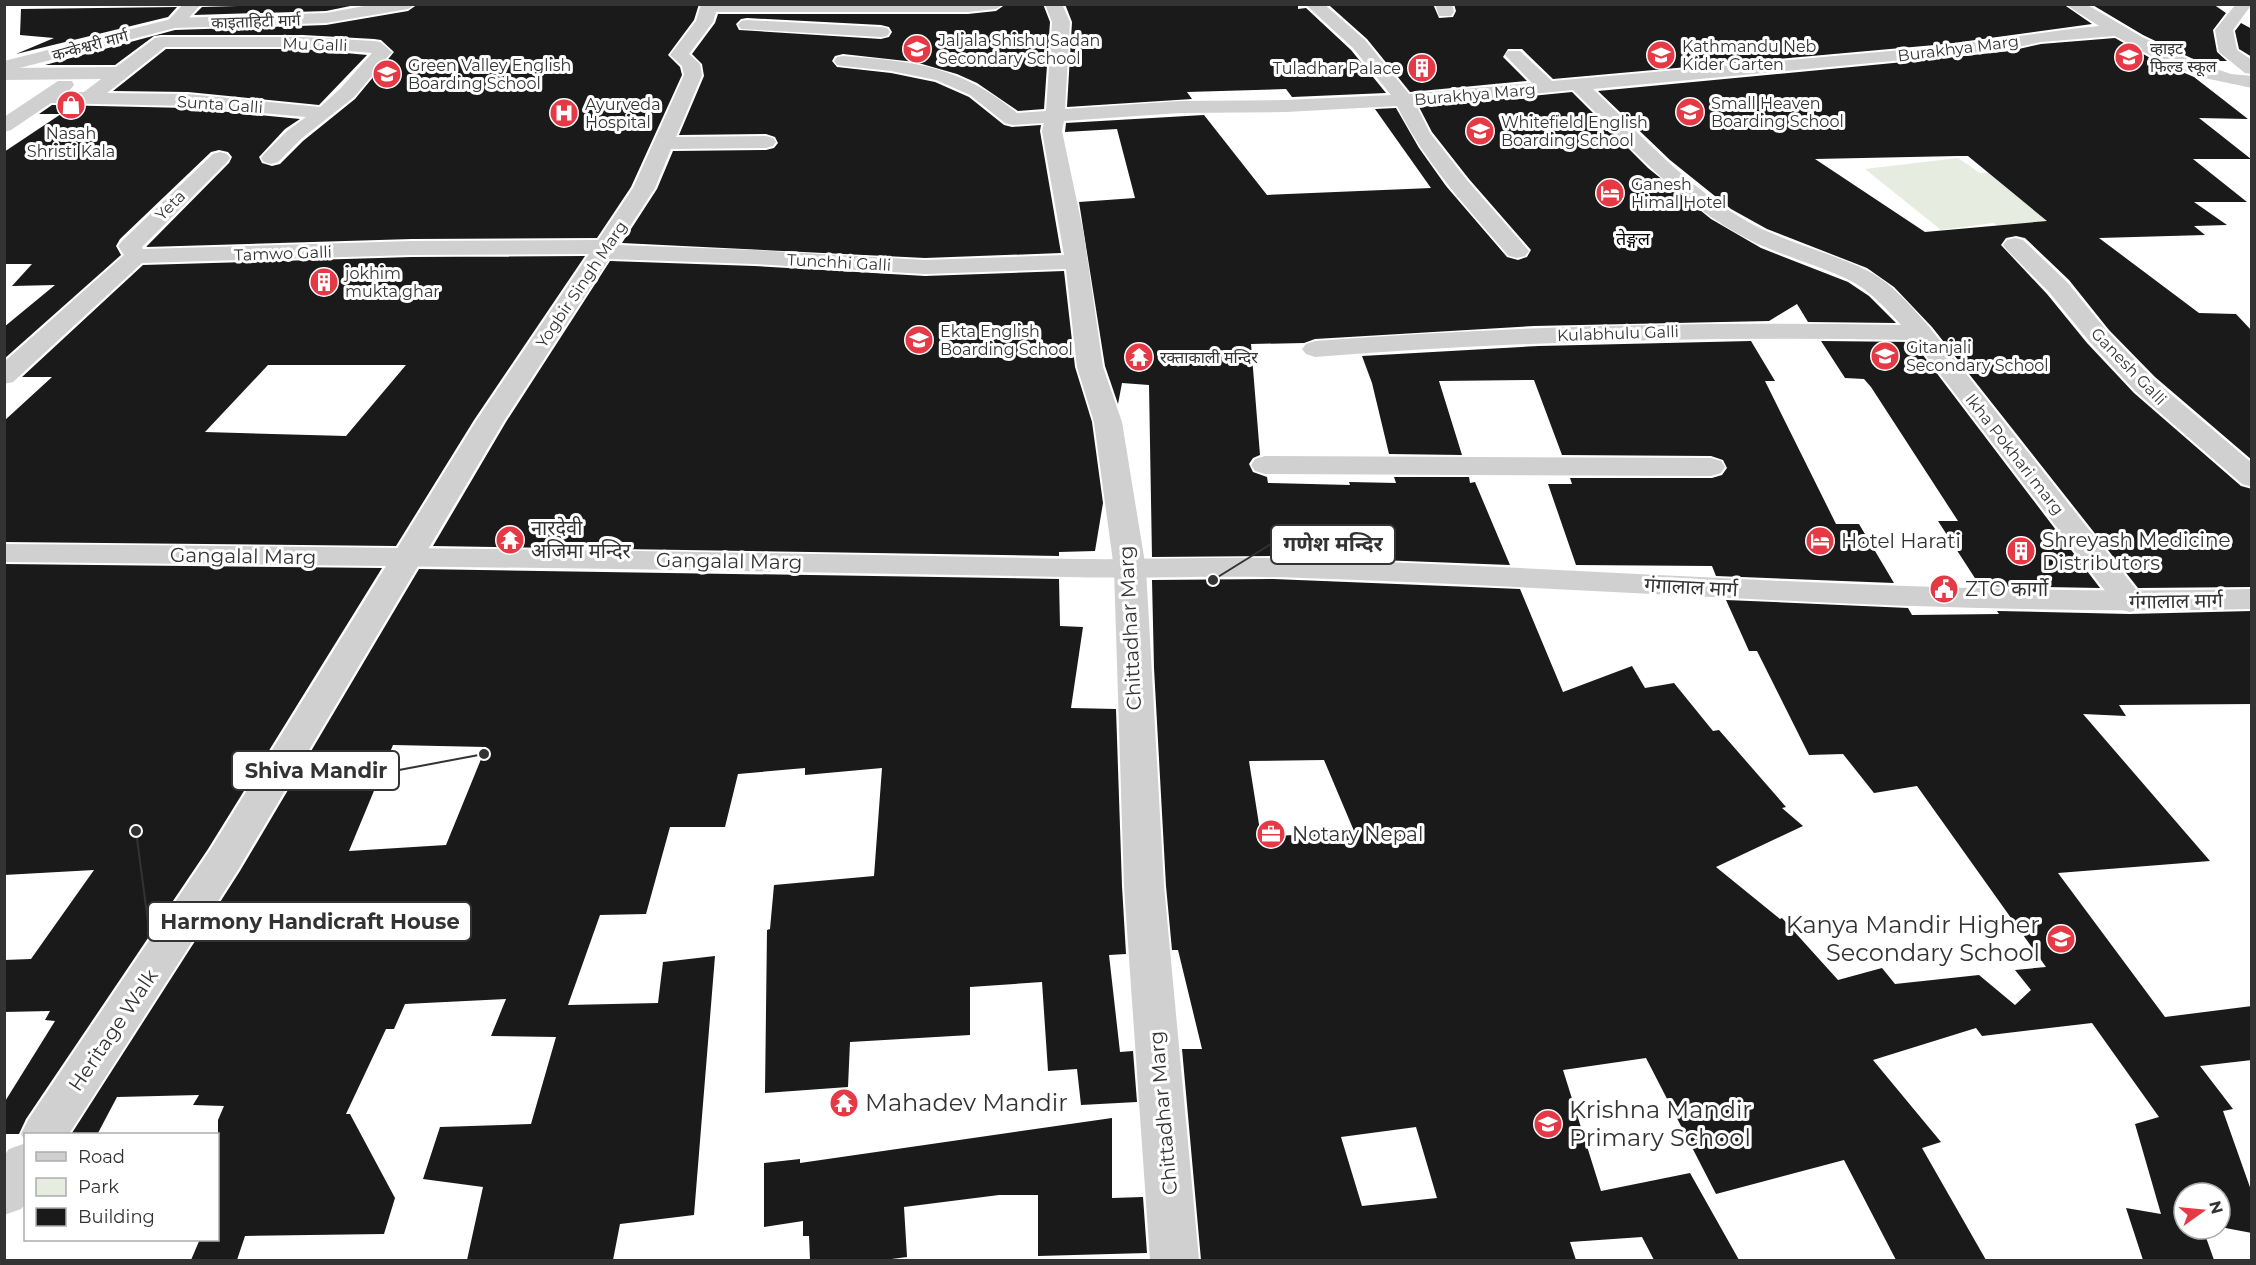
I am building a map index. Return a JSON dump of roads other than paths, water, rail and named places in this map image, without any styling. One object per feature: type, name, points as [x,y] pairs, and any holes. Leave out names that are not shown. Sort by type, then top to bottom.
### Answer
[{"type":"street","points":[[174,23],[193,4]]},
{"type":"street","name":"काइताहिटी मार्ग","points":[[174,23],[326,18],[408,4]]},
{"type":"street","points":[[707,11],[836,5],[894,8],[996,4]]},
{"type":"street","name":"Chittadhar Marg","points":[[1053,4],[1061,22],[1055,116],[1052,130],[1073,235],[1090,367],[1108,422],[1130,569],[1144,886],[1175,1260]]},
{"type":"street","points":[[1313,4],[1359,44],[1383,71],[1404,100],[1421,134],[1453,177],[1516,251]]},
{"type":"street","points":[[2073,4],[2175,62],[2239,81],[2252,82]]},
{"type":"street","points":[[2246,4],[2224,30],[2228,52],[2252,69]]},
{"type":"street","points":[[817,29],[836,5]]},
{"type":"street","points":[[707,11],[817,29],[881,32]]},
{"type":"street","name":"Yogbir Singh Marg","points":[[405,557],[490,421],[644,188],[666,142],[693,75],[691,64],[679,55],[707,11]]},
{"type":"street","name":"कन्केश्वरी मार्ग","points":[[4,67],[174,23]]},
{"type":"street","name":"Burakhya Marg","points":[[843,61],[896,67],[955,81],[971,87],[1012,119],[1180,107],[1286,106],[1404,100],[1946,51],[2010,44],[2041,37],[2118,30]]},
{"type":"street","name":"Mu Galli","points":[[118,73],[161,42],[303,42],[374,46],[380,49],[383,52],[347,93],[324,113]]},
{"type":"street","points":[[1514,55],[1547,87]]},
{"type":"street","points":[[4,126],[84,73]]},
{"type":"street","points":[[4,74],[118,73]]},
{"type":"street","points":[[88,98],[118,73]]},
{"type":"street","name":"Ikha Pokhari marg","points":[[1578,85],[1666,170],[1729,220],[1860,276],[1895,303],[1921,333],[2130,602]]},
{"type":"street","name":"Sunta Galli","points":[[46,97],[188,100],[324,113]]},
{"type":"street","points":[[271,158],[294,135],[324,113]]},
{"type":"street","points":[[666,142],[766,142]]},
{"type":"street","name":"Yeta","points":[[136,256],[129,246],[220,158]]},
{"type":"street","name":"Ganesh Galli","points":[[2016,245],[2058,287],[2098,336],[2144,385],[2252,478]]},
{"type":"street","name":"Tamwo Galli","points":[[136,256],[412,248],[605,250]]},
{"type":"street","name":"Tunchhi Galli","points":[[605,250],[925,267],[1075,262]]},
{"type":"street","points":[[4,376],[136,256]]},
{"type":"street","name":"Kulabhulu Galli","points":[[1315,350],[1430,339],[1604,332],[1786,330],[1921,333]]},
{"type":"street","points":[[1265,465],[1711,467]]},
{"type":"street","name":"Gangalal Marg","points":[[4,553],[585,558],[1130,569]]},
{"type":"street","name":"Heritage Walk","points":[[45,1133],[224,860],[405,557]]},
{"type":"street","name":"गंगालाल मार्ग","points":[[1130,569],[1299,568],[1770,591],[2130,602],[2252,599]]},
{"type":"street","points":[[4,1194],[24,1167]]},
{"type":"place","name":"Jaljala Shishu Sadan Secondary School","points":[[917,49]]},
{"type":"place","name":"Kathmandu Neb Kider Garten","points":[[1661,55]]},
{"type":"place","name":"व्हाइट फिल्ड स्कूल","points":[[2129,57]]},
{"type":"place","name":"Tuladhar Palace","points":[[1422,68]]},
{"type":"place","name":"Green Valley English Boarding School","points":[[387,74]]},
{"type":"place","name":"Nasah Shristi Kala","points":[[71,105]]},
{"type":"place","name":"Small Heaven Boarding School","points":[[1690,112]]},
{"type":"place","name":"Ayurveda Hospital","points":[[564,113]]},
{"type":"place","name":"Whitefield English Boarding School","points":[[1480,131]]},
{"type":"place","name":"Ganesh Himal Hotel","points":[[1610,193]]},
{"type":"place","name":"jokhim mukta ghar","points":[[324,282]]},
{"type":"place","name":"Ekta English Boarding School","points":[[919,340]]},
{"type":"place","name":"Gitanjali Secondary School","points":[[1885,356]]},
{"type":"place","name":"रक्ताकाली मन्दिर","points":[[1139,357]]},
{"type":"place","name":"नारदेवी अजिमा मन्दिर","points":[[510,540]]},
{"type":"place","name":"Hotel Harati","points":[[1820,541]]},
{"type":"place","name":"Shreyash Medicine Distributors","points":[[2021,551]]},
{"type":"place","name":"गणेश मन्दिर","points":[[1213,580]]},
{"type":"place","name":"ZTO कार्गो","points":[[1944,589]]},
{"type":"place","name":"Shiva Mandir","points":[[484,754]]},
{"type":"place","name":"Harmony Handicraft House","points":[[136,831]]},
{"type":"place","name":"Notary Nepal","points":[[1271,834]]},
{"type":"place","name":"Kanya Mandir Higher Secondary School","points":[[2061,939]]},
{"type":"place","name":"Mahadev Mandir","points":[[844,1103]]},
{"type":"place","name":"Krishna Mandir Primary School","points":[[1548,1124]]},
{"type":"district","name":"तेङ्गल","points":[[1633,239]]}]
